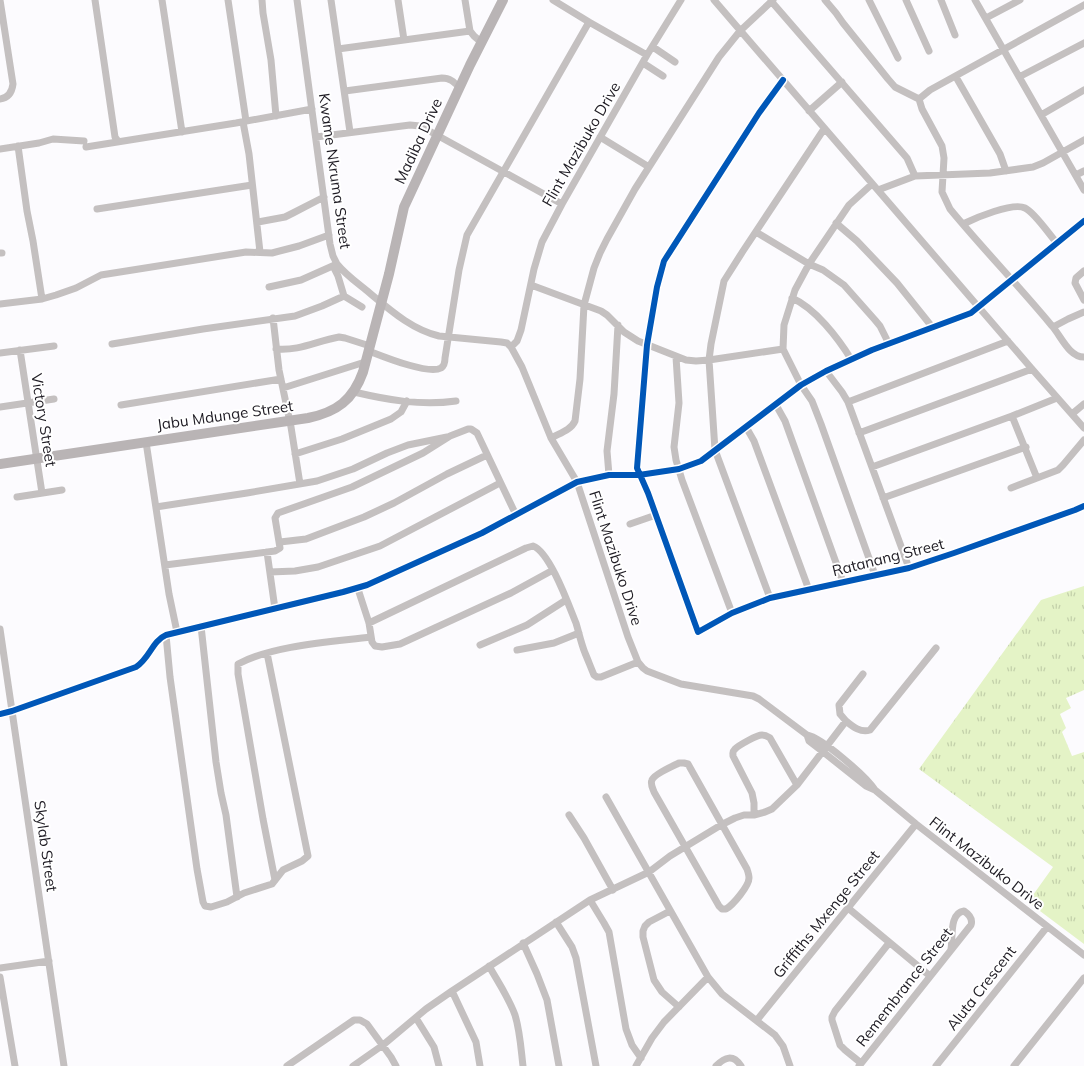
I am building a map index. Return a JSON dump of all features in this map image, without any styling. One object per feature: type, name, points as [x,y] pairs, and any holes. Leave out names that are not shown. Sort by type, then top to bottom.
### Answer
[{"type":"street","points":[[0,0],[13,84],[8,96],[0,100]]},
{"type":"street","points":[[95,0],[115,137],[118,142]]},
{"type":"street","points":[[162,0],[182,132]]},
{"type":"street","points":[[228,0],[258,222],[260,252]]},
{"type":"street","points":[[262,0],[271,60],[276,116]]},
{"type":"street","name":"Kwame Nkruma Street","points":[[297,0],[329,235],[335,265],[396,316],[418,328],[448,338],[501,342],[507,343],[512,347]]},
{"type":"street","points":[[331,0],[350,132]]},
{"type":"street","points":[[398,0],[404,40]]},
{"type":"street","points":[[465,0],[470,31],[481,42]]},
{"type":"street","name":"Madiba Drive","points":[[381,303],[404,207],[459,87],[503,0]]},
{"type":"street","points":[[553,0],[647,56]]},
{"type":"street","name":"Flint Mazibuko Drive","points":[[681,0],[600,137],[542,242],[519,336],[512,347],[551,438],[577,482],[638,662],[650,672],[681,684],[752,696],[759,699],[806,735],[813,736],[825,748],[861,775],[875,790],[916,824],[1084,955]]},
{"type":"street","points":[[714,0],[1084,428]]},
{"type":"street","points":[[825,0],[888,79],[895,86],[919,99],[922,109],[942,146],[944,158],[942,185],[944,197],[950,209],[1053,327],[1074,354],[1084,357]]},
{"type":"street","points":[[869,0],[898,58]]},
{"type":"street","points":[[906,0],[929,51]]},
{"type":"street","points":[[941,0],[955,35]]},
{"type":"street","points":[[975,0],[1084,190]]},
{"type":"street","points":[[986,18],[1020,0]]},
{"type":"street","points":[[551,438],[570,428],[575,422],[580,379],[584,305],[594,268],[604,246],[635,189],[720,57],[740,31],[772,1],[907,158],[914,176]]},
{"type":"street","points":[[919,99],[930,90],[1084,5]]},
{"type":"street","points":[[276,349],[297,349],[339,337],[418,368],[436,369],[443,366],[467,236],[589,22]]},
{"type":"street","points":[[338,49],[470,31]]},
{"type":"street","points":[[1019,76],[1084,43]]},
{"type":"street","points":[[652,47],[675,62]]},
{"type":"street","points":[[643,63],[663,76]]},
{"type":"street","points":[[956,77],[1000,154],[1006,171]]},
{"type":"street","points":[[344,91],[442,78],[451,80],[459,87]]},
{"type":"street","points":[[630,524],[656,515],[639,474],[637,462],[647,345],[657,287],[664,261],[759,113],[783,80]]},
{"type":"street","points":[[809,111],[842,82]]},
{"type":"street","points":[[1041,115],[1084,90]]},
{"type":"street","points":[[0,149],[53,139],[85,144],[118,142],[312,109]]},
{"type":"street","points":[[316,137],[410,125],[420,126],[562,204]]},
{"type":"street","points":[[770,598],[716,450],[709,360],[710,344],[724,281],[824,129]]},
{"type":"street","points":[[600,137],[649,167]]},
{"type":"street","points":[[878,190],[914,176],[977,174],[1033,167],[1084,140]]},
{"type":"street","points":[[18,146],[42,299]]},
{"type":"street","points":[[1076,174],[1084,171]]},
{"type":"street","points":[[872,184],[849,205],[800,279],[784,325],[782,348],[812,401],[875,575]]},
{"type":"street","points":[[98,209],[252,185]]},
{"type":"street","points":[[258,222],[285,217],[324,197]]},
{"type":"street","points":[[963,224],[987,214],[1016,206],[1022,207],[1031,212],[1056,242]]},
{"type":"street","points":[[0,714],[136,666],[148,657],[159,640],[166,635],[358,589],[482,533],[577,482],[609,475],[639,474],[678,469],[701,461],[802,385],[826,371],[851,359],[965,316],[1084,221]]},
{"type":"street","points":[[836,223],[891,277],[932,328]]},
{"type":"street","points":[[756,232],[809,264],[823,270],[844,285],[876,320],[889,344]]},
{"type":"street","points":[[0,304],[42,299],[67,292],[101,275],[250,251],[269,253],[292,248],[329,235]]},
{"type":"street","points":[[269,287],[301,280],[335,265],[344,296],[362,307]]},
{"type":"street","points":[[1084,271],[1076,278],[1075,282],[1084,300]]},
{"type":"street","points":[[530,285],[601,311],[624,332],[638,341],[676,357],[696,362],[782,348]]},
{"type":"street","points":[[112,344],[295,316],[344,296]]},
{"type":"street","points":[[792,298],[806,305],[815,314],[840,342],[851,359]]},
{"type":"street","name":"Jabu Mdunge Street","points":[[0,464],[290,421],[328,413],[340,406],[354,392],[360,380],[381,303]]},
{"type":"street","points":[[1053,327],[1084,312]]},
{"type":"street","points":[[273,318],[276,349],[300,484]]},
{"type":"street","points":[[609,475],[607,451],[614,394],[618,325]]},
{"type":"street","points":[[848,402],[1008,341]]},
{"type":"street","points":[[0,353],[54,346]]},
{"type":"street","name":"Victory Street","points":[[20,350],[42,493]]},
{"type":"street","points":[[676,357],[679,403],[674,447],[678,469],[732,613]]},
{"type":"street","points":[[283,388],[365,362]]},
{"type":"street","points":[[859,433],[1032,369]]},
{"type":"street","points":[[826,371],[848,402],[909,568]]},
{"type":"street","points":[[121,405],[281,379]]},
{"type":"street","points":[[354,392],[430,404],[456,401]]},
{"type":"street","points":[[872,468],[1057,398]]},
{"type":"street","points":[[0,407],[54,399]]},
{"type":"street","points":[[295,454],[342,439],[391,419],[401,412],[407,401]]},
{"type":"street","points":[[1072,414],[1084,404]]},
{"type":"street","points":[[776,405],[785,421],[843,582]]},
{"type":"street","points":[[1012,416],[1037,478]]},
{"type":"street","points":[[746,427],[754,441],[808,590]]},
{"type":"street","points":[[156,507],[300,484],[326,478],[345,472],[408,444],[450,436],[468,429],[477,433],[516,515]]},
{"type":"street","points":[[165,565],[275,551],[280,548],[275,518],[278,513],[359,484],[423,453],[450,436]]},
{"type":"street","points":[[1011,488],[1058,470],[1084,440]]},
{"type":"street","points":[[146,442],[177,632]]},
{"type":"street","points":[[883,498],[1026,447]]},
{"type":"street","points":[[280,542],[306,539],[376,512],[487,455]]},
{"type":"street","points":[[270,572],[295,571],[318,567],[380,546],[500,483]]},
{"type":"street","points":[[17,497],[62,490]]},
{"type":"street","name":"Ratanang Street","points":[[656,515],[698,632],[732,613],[770,598],[909,568],[1084,506]]},
{"type":"street","points":[[369,623],[530,546],[536,546],[553,570],[594,675],[597,677],[606,676],[638,662]]},
{"type":"street","points":[[267,552],[275,609]]},
{"type":"street","points":[[358,589],[369,623],[373,644],[378,647],[388,647],[400,644],[511,593],[553,570]]},
{"type":"street","points":[[480,645],[527,625],[566,600]]},
{"type":"street","points":[[201,626],[216,762],[226,815],[237,897]]},
{"type":"street","name":"Skylab Street","points":[[0,629],[64,1066]]},
{"type":"street","points":[[517,650],[554,643],[579,633]]},
{"type":"street","points":[[166,635],[170,678],[197,869],[205,906],[212,907],[227,902],[244,893],[274,882],[283,870],[305,860],[308,854],[267,653]]},
{"type":"street","points":[[274,880],[238,664],[267,653],[295,647],[371,636]]},
{"type":"street","points":[[863,674],[839,704],[840,714],[846,722],[864,732],[870,730],[936,648]]},
{"type":"street","points":[[353,1066],[452,991],[590,900],[649,872],[670,856],[722,825],[741,816],[754,815],[772,809],[797,785],[846,722]]},
{"type":"street","points":[[754,815],[752,793],[732,753],[739,745],[758,736],[767,736],[774,743],[797,785]]},
{"type":"street","points":[[684,762],[688,764],[749,875],[748,883],[734,902],[726,909],[722,909],[719,906],[685,847],[651,784],[656,776],[684,762]]},
{"type":"street","points":[[606,796],[708,977],[722,994],[779,1039],[790,1066]]},
{"type":"street","points":[[569,815],[613,890]]},
{"type":"street","name":"Griffiths Mxenge Street","points":[[757,1020],[916,824]]},
{"type":"street","points":[[590,900],[609,932],[626,1029],[632,1045],[641,1058]]},
{"type":"street","points":[[848,908],[930,976]]},
{"type":"street","points":[[670,911],[644,926],[643,937],[654,980],[678,1007]]},
{"type":"street","name":"Remembrance Street","points":[[860,1064],[971,925],[970,916],[964,911],[955,916],[951,949]]},
{"type":"street","points":[[556,922],[572,947],[576,958],[596,1066]]},
{"type":"street","name":"Aluta Crescent","points":[[936,1066],[1047,927]]},
{"type":"street","points":[[523,943],[547,1000],[559,1066]]},
{"type":"street","points":[[860,1064],[840,1045],[832,1017],[890,943]]},
{"type":"street","points":[[0,968],[49,961]]},
{"type":"street","points":[[489,966],[514,1014],[523,1066]]},
{"type":"street","points":[[0,977],[15,1066]]},
{"type":"street","points":[[636,1066],[652,1038],[678,1007],[708,977]]},
{"type":"street","points":[[1014,1066],[1084,978]]},
{"type":"street","points":[[452,991],[476,1042],[480,1066]]},
{"type":"street","points":[[416,1018],[434,1047],[439,1066]]},
{"type":"street","points":[[287,1066],[354,1020],[367,1024],[396,1066]]},
{"type":"street","points":[[716,1066],[722,1060],[730,1058],[736,1060],[740,1066]]},
{"type":"green space","points":[[1084,586],[1084,690],[1066,698],[1071,708],[1060,714],[1066,728],[1062,732],[1072,756],[1084,752],[1084,944],[1028,902],[1053,867],[919,769],[1041,600]]},
{"type":"cycle path","points":[[783,80],[759,113],[664,261],[657,287],[647,345],[637,468],[648,493],[698,632],[732,613],[770,598],[909,568],[1084,506]]},
{"type":"cycle path","points":[[0,714],[136,667],[145,659],[157,641],[166,635],[367,585],[482,533],[577,482],[609,475],[639,475],[679,469],[701,461],[801,385],[826,371],[872,350],[971,313],[1084,221]]}]
